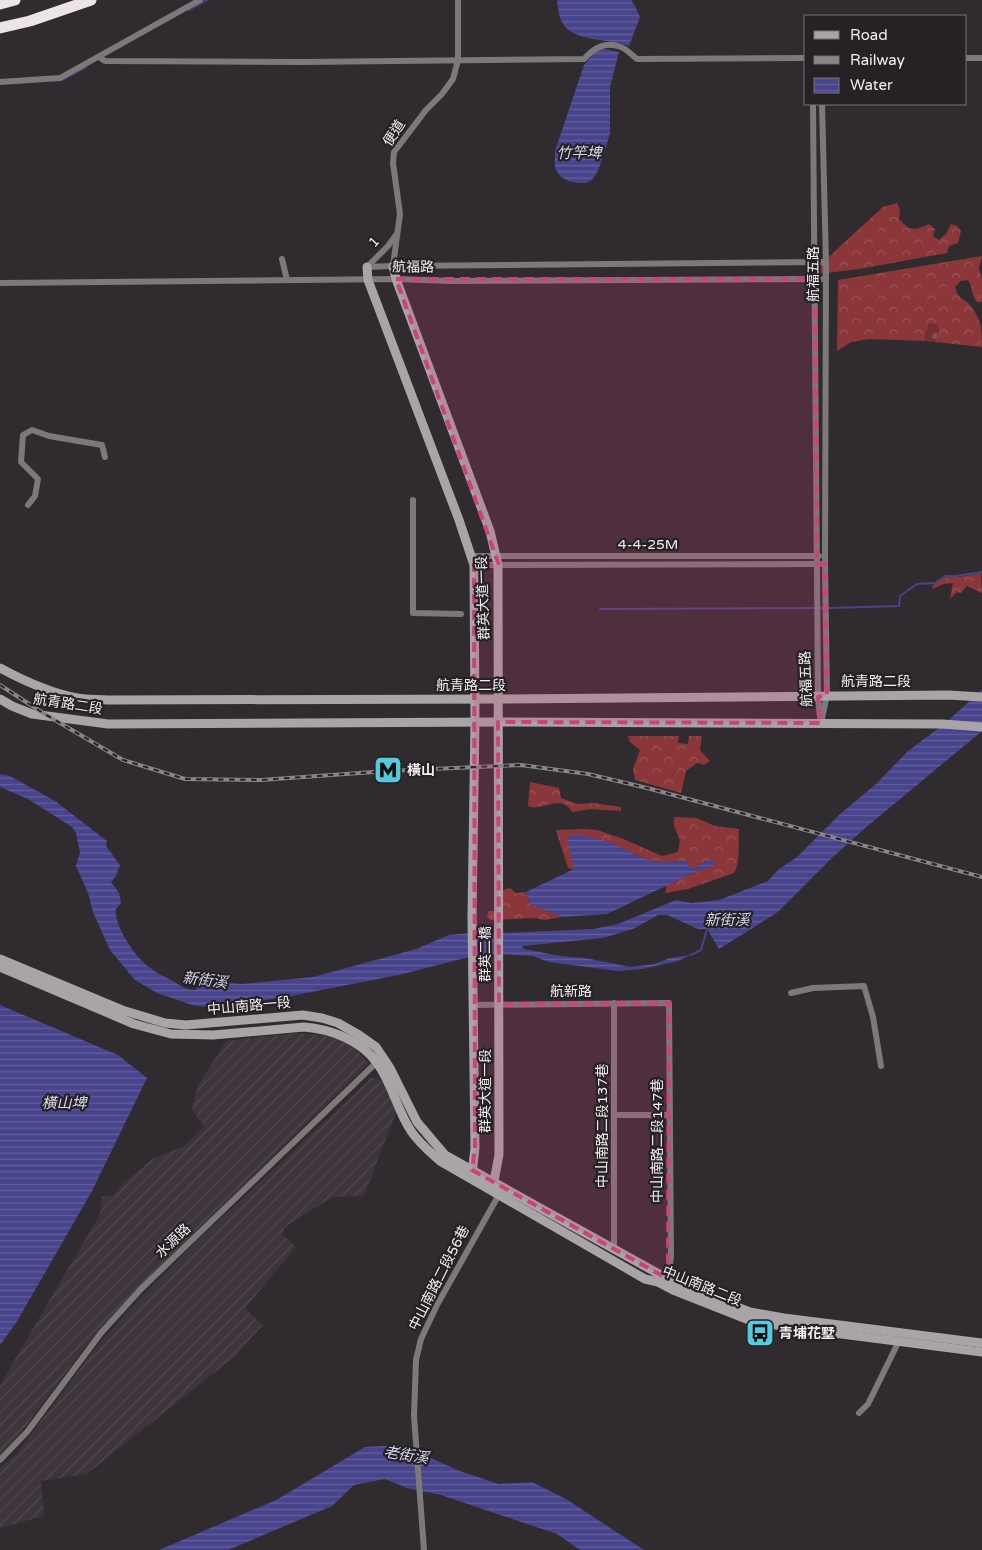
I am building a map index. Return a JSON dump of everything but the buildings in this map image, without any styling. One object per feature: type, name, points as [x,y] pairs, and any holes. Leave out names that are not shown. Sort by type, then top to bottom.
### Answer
[{"type":"highway","points":[[0,4],[15,0]]},
{"type":"highway","points":[[0,28],[30,21],[90,0]]},
{"type":"street","points":[[0,82],[60,78],[200,0]]},
{"type":"street","name":"便道","points":[[396,234],[400,214],[393,163],[394,152],[426,110],[442,94],[453,79],[458,60],[458,0]]},
{"type":"street","points":[[99,57],[105,61],[303,62],[584,59],[593,49],[610,45],[621,47],[637,59],[804,58]]},
{"type":"street","points":[[967,58],[982,58]]},
{"type":"street","name":"航福五路","points":[[813,105],[817,608],[823,696]]},
{"type":"street","name":"航福五路","points":[[821,723],[825,560],[826,262],[822,105]]},
{"type":"street","name":"1","points":[[394,266],[396,234]]},
{"type":"street","name":"1","points":[[367,268],[388,246],[396,234]]},
{"type":"street","points":[[282,259],[286,280]]},
{"type":"street","name":"航福路","points":[[367,268],[394,266],[826,262]]},
{"type":"street","name":"群英大道一段","points":[[394,266],[396,279],[490,531],[498,561],[498,916]]},
{"type":"street","name":"群英大道一段","points":[[367,268],[368,280],[473,561],[475,722],[472,917]]},
{"type":"street","name":"航福路","points":[[0,283],[396,279],[451,281],[825,279]]},
{"type":"street","points":[[28,505],[34,496],[38,480],[21,462],[23,435],[32,430],[50,436],[102,445],[105,457]]},
{"type":"street","points":[[413,500],[413,613],[461,614]]},
{"type":"street","name":"4-4-25M","points":[[473,561],[825,560]]},
{"type":"street","name":"航青路二段","points":[[0,668],[52,692],[78,698],[134,700],[498,699],[948,694],[982,697]]},
{"type":"street","name":"航青路二段","points":[[0,699],[32,714],[108,724],[821,723],[943,724],[982,727]]},
{"type":"street","name":"群英二橋","points":[[498,916],[499,990]]},
{"type":"street","name":"群英二橋","points":[[472,917],[473,990]]},
{"type":"street","name":"中山南路一段","points":[[0,959],[122,1010],[165,1023],[186,1025],[303,1015],[322,1018],[359,1035],[376,1047],[380,1060]]},
{"type":"street","name":"中山南路一段","points":[[0,967],[150,1030],[191,1035],[304,1027],[318,1028],[345,1037],[390,1068],[417,1122],[443,1158]]},
{"type":"street","points":[[791,993],[813,988],[864,986],[873,1017],[882,1066]]},
{"type":"street","name":"群英大道一段","points":[[472,1175],[475,1148],[473,990]]},
{"type":"street","name":"群英大道一段","points":[[497,1189],[499,1155],[499,990]]},
{"type":"street","name":"中山南路二段137巷","points":[[614,1003],[614,1248]]},
{"type":"street","name":"航新路","points":[[473,1005],[669,1003]]},
{"type":"street","name":"中山南路二段147巷","points":[[668,1278],[671,1257],[669,1003]]},
{"type":"street","name":"水源路","points":[[0,1460],[27,1432],[101,1333],[140,1289],[380,1060]]},
{"type":"street","points":[[615,1115],[670,1115]]},
{"type":"street","name":"中山南路二段","points":[[443,1158],[645,1279],[658,1282],[731,1314],[749,1320],[787,1327],[982,1352]]},
{"type":"street","name":"中山南路二段","points":[[497,1189],[614,1248],[668,1278],[710,1298],[750,1312],[982,1343]]},
{"type":"street","name":"中山南路二段56巷","points":[[424,1550],[414,1416],[416,1360],[421,1339],[437,1304],[497,1189]]},
{"type":"street","points":[[859,1413],[868,1404],[899,1341]]},
{"type":"highlighted area","points":[[396,279],[815,279],[817,564],[825,564],[827,695],[818,697],[821,723],[498,722],[499,1004],[669,1003],[668,1279],[472,1170],[475,1148],[474,565],[499,565]]},
{"type":"shaded area","points":[[296,1033],[324,1035],[340,1040],[354,1048],[369,1063],[137,1289],[83,1350],[13,1443],[0,1456],[0,1385],[100,1214],[102,1196],[113,1196],[122,1184],[154,1158],[184,1146],[204,1127],[192,1109],[197,1087],[226,1041]]},
{"type":"shaded area","points":[[371,1078],[377,1078],[384,1083],[396,1113],[364,1196],[332,1197],[285,1227],[282,1234],[296,1247],[245,1308],[263,1325],[234,1357],[87,1474],[41,1481],[44,1516],[0,1528],[0,1468],[17,1453],[98,1345],[128,1311],[197,1241]]},
{"type":"green space","points":[[897,203],[900,210],[899,219],[909,228],[916,229],[929,224],[935,229],[933,236],[939,240],[946,234],[951,224],[957,226],[961,231],[958,243],[949,246],[947,253],[859,269],[818,274],[815,271],[883,207]]},
{"type":"green space","points":[[982,256],[979,269],[982,278],[982,302],[977,302],[975,299],[968,280],[961,281],[955,287],[958,295],[970,305],[979,320],[982,347],[935,342],[939,330],[926,331],[925,341],[869,339],[851,342],[837,351],[838,280]]},
{"type":"green space","points":[[928,324],[937,324],[940,330],[935,342],[925,341]]},
{"type":"green space","points":[[981,573],[982,593],[967,586],[961,593],[957,592],[950,599],[953,583],[944,584],[932,589],[933,585],[946,577]]},
{"type":"green space","points":[[628,736],[679,736],[678,743],[688,744],[689,736],[702,736],[700,750],[710,761],[704,765],[697,763],[686,771],[681,793],[635,780],[633,769],[640,750],[630,742]]},
{"type":"green space","points":[[530,782],[559,788],[561,798],[577,804],[594,803],[621,807],[621,811],[591,809],[572,812],[563,804],[557,803],[539,807],[528,806]]},
{"type":"green space","points":[[674,817],[697,818],[715,826],[739,829],[738,858],[734,873],[688,889],[665,893],[667,885],[713,866],[705,861],[693,870],[689,867],[688,861],[650,861],[609,842],[574,869],[568,868],[556,830],[597,830],[662,856],[678,852],[680,840],[674,826]]},
{"type":"green space","points":[[510,888],[516,893],[526,892],[530,904],[562,917],[544,920],[536,918],[491,920],[487,917],[488,911],[498,911],[502,890]]},
{"type":"water","points":[[557,0],[631,0],[640,17],[629,46],[591,39],[573,33],[561,20]]},
{"type":"water","name":"竹竿埤","points":[[604,49],[619,52],[610,87],[610,133],[598,171],[592,180],[586,183],[568,181],[560,176],[555,168],[555,151],[584,65],[597,50]]},
{"type":"water","name":"新街溪","points":[[982,690],[982,731],[864,829],[778,912],[719,949],[707,929],[698,929],[667,915],[658,915],[633,929],[603,938],[522,946],[524,949],[560,956],[585,958],[631,967],[654,964],[670,958],[691,955],[678,961],[642,969],[617,971],[549,962],[532,956],[499,954],[469,957],[403,974],[286,997],[215,1007],[195,1006],[157,993],[135,980],[110,950],[93,912],[88,893],[76,866],[80,852],[76,833],[72,827],[28,799],[0,787],[0,774],[10,776],[55,801],[107,841],[106,846],[120,865],[116,876],[111,882],[119,893],[121,903],[116,909],[116,915],[120,929],[128,944],[148,967],[183,987],[196,990],[199,984],[222,982],[242,984],[313,977],[416,949],[449,935],[594,929],[618,924],[676,900],[692,903],[719,900],[768,881],[778,870],[797,857],[839,815],[876,784],[908,751],[943,725]]},
{"type":"water","points":[[576,834],[609,842],[650,861],[688,861],[689,867],[693,870],[705,861],[715,860],[713,866],[691,874],[607,914],[562,917],[530,904],[526,892],[574,869],[567,838]]},
{"type":"water","name":"橫山埤","points":[[0,1005],[118,1055],[147,1078],[92,1191],[16,1323],[0,1345]]},
{"type":"water","name":"老街溪","points":[[401,1445],[460,1471],[499,1484],[532,1482],[566,1499],[644,1550],[580,1550],[557,1534],[441,1495],[407,1488],[385,1479],[354,1485],[332,1506],[228,1550],[159,1550],[276,1500],[365,1447]]},
{"type":"waterway","points":[[189,10],[207,0]]},
{"type":"waterway","points":[[62,80],[86,67]]},
{"type":"waterway","points":[[829,608],[899,606],[900,596],[917,584],[935,583],[945,576],[982,572]]},
{"type":"waterway","points":[[600,609],[824,608]]},
{"type":"waterway","name":"新街溪","points":[[691,955],[701,950],[707,929]]},
{"type":"railway","points":[[0,685],[43,713],[123,760],[185,779],[261,780],[388,771],[521,765],[588,774],[647,788],[982,877]]},
{"type":"place","name":"橫山","points":[[388,770]]},
{"type":"place","name":"青埔花墅","points":[[760,1333]]}]
